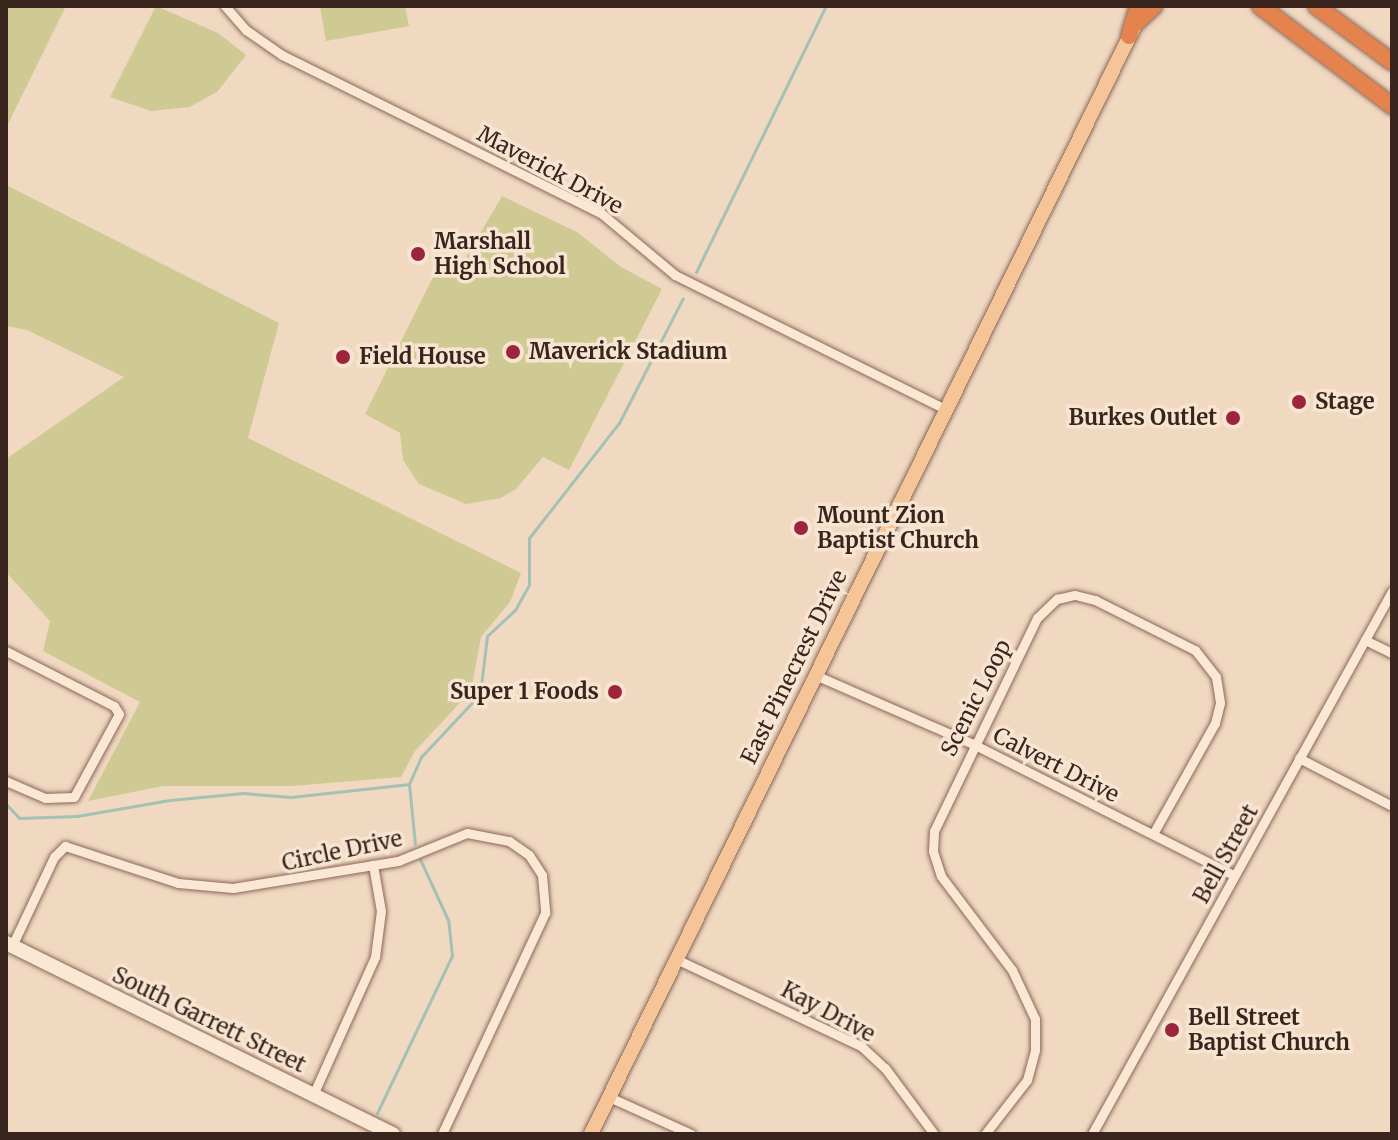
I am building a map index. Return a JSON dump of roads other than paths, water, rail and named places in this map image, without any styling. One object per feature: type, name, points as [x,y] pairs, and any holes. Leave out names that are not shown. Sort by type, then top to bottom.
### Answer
[{"type":"highway","points":[[1132,30],[1138,6]]},
{"type":"highway","points":[[1132,30],[1154,6]]},
{"type":"highway","points":[[1260,6],[1392,106]]},
{"type":"highway","points":[[1316,6],[1392,62]]},
{"type":"main road","name":"East Pinecrest Drive","points":[[591,1134],[945,409],[1146,6]]},
{"type":"street","name":"Maverick Drive","points":[[225,6],[246,30],[282,55],[602,214],[675,275],[945,409]]},
{"type":"street","name":"Bell Street","points":[[1092,1134],[1392,591]]},
{"type":"street","name":"Scenic Loop","points":[[985,1134],[1027,1080],[1036,1029],[1022,985],[941,876],[934,858],[936,823],[1037,618],[1057,599],[1088,597],[1188,646],[1213,671],[1218,713],[1153,834]]},
{"type":"street","points":[[1365,640],[1392,653]]},
{"type":"street","points":[[6,651],[114,706],[119,714],[83,787],[69,798],[45,798],[6,781]]},
{"type":"street","name":"Calvert Drive","points":[[815,675],[973,744],[1234,875]]},
{"type":"street","points":[[1299,758],[1392,806]]},
{"type":"street","name":"Circle Drive","points":[[9,945],[54,857],[65,846],[178,883],[211,887],[268,885],[373,865],[407,858],[458,835],[486,833],[522,849],[538,866],[545,886],[538,934],[442,1134]]},
{"type":"street","points":[[313,1095],[375,957],[381,911],[373,865]]},
{"type":"street","name":"South Garrett Street","points":[[9,945],[393,1134]]},
{"type":"street","name":"Kay Drive","points":[[676,959],[861,1046],[885,1068],[934,1134]]},
{"type":"street","points":[[609,1097],[691,1134]]},
{"type":"waterway","points":[[696,272],[826,6]]},
{"type":"waterway","points":[[6,804],[19,818],[77,816],[170,800],[243,793],[291,797],[409,784],[421,757],[480,694],[487,636],[515,610],[529,585],[529,538],[619,423],[683,298]]},
{"type":"waterway","points":[[409,784],[415,844]]},
{"type":"waterway","points":[[377,1113],[452,956],[448,920],[420,859]]},
{"type":"place","name":"Marshall High School","points":[[418,254]]},
{"type":"place","name":"Maverick Stadium","points":[[513,352]]},
{"type":"place","name":"Field House","points":[[343,357]]},
{"type":"place","name":"Stage","points":[[1299,402]]},
{"type":"place","name":"Burkes Outlet","points":[[1233,418]]},
{"type":"place","name":"Mount Zion Baptist Church","points":[[801,528]]},
{"type":"place","name":"Super 1 Foods","points":[[615,692]]},
{"type":"place","name":"Bell Street Baptist Church","points":[[1172,1030]]}]
